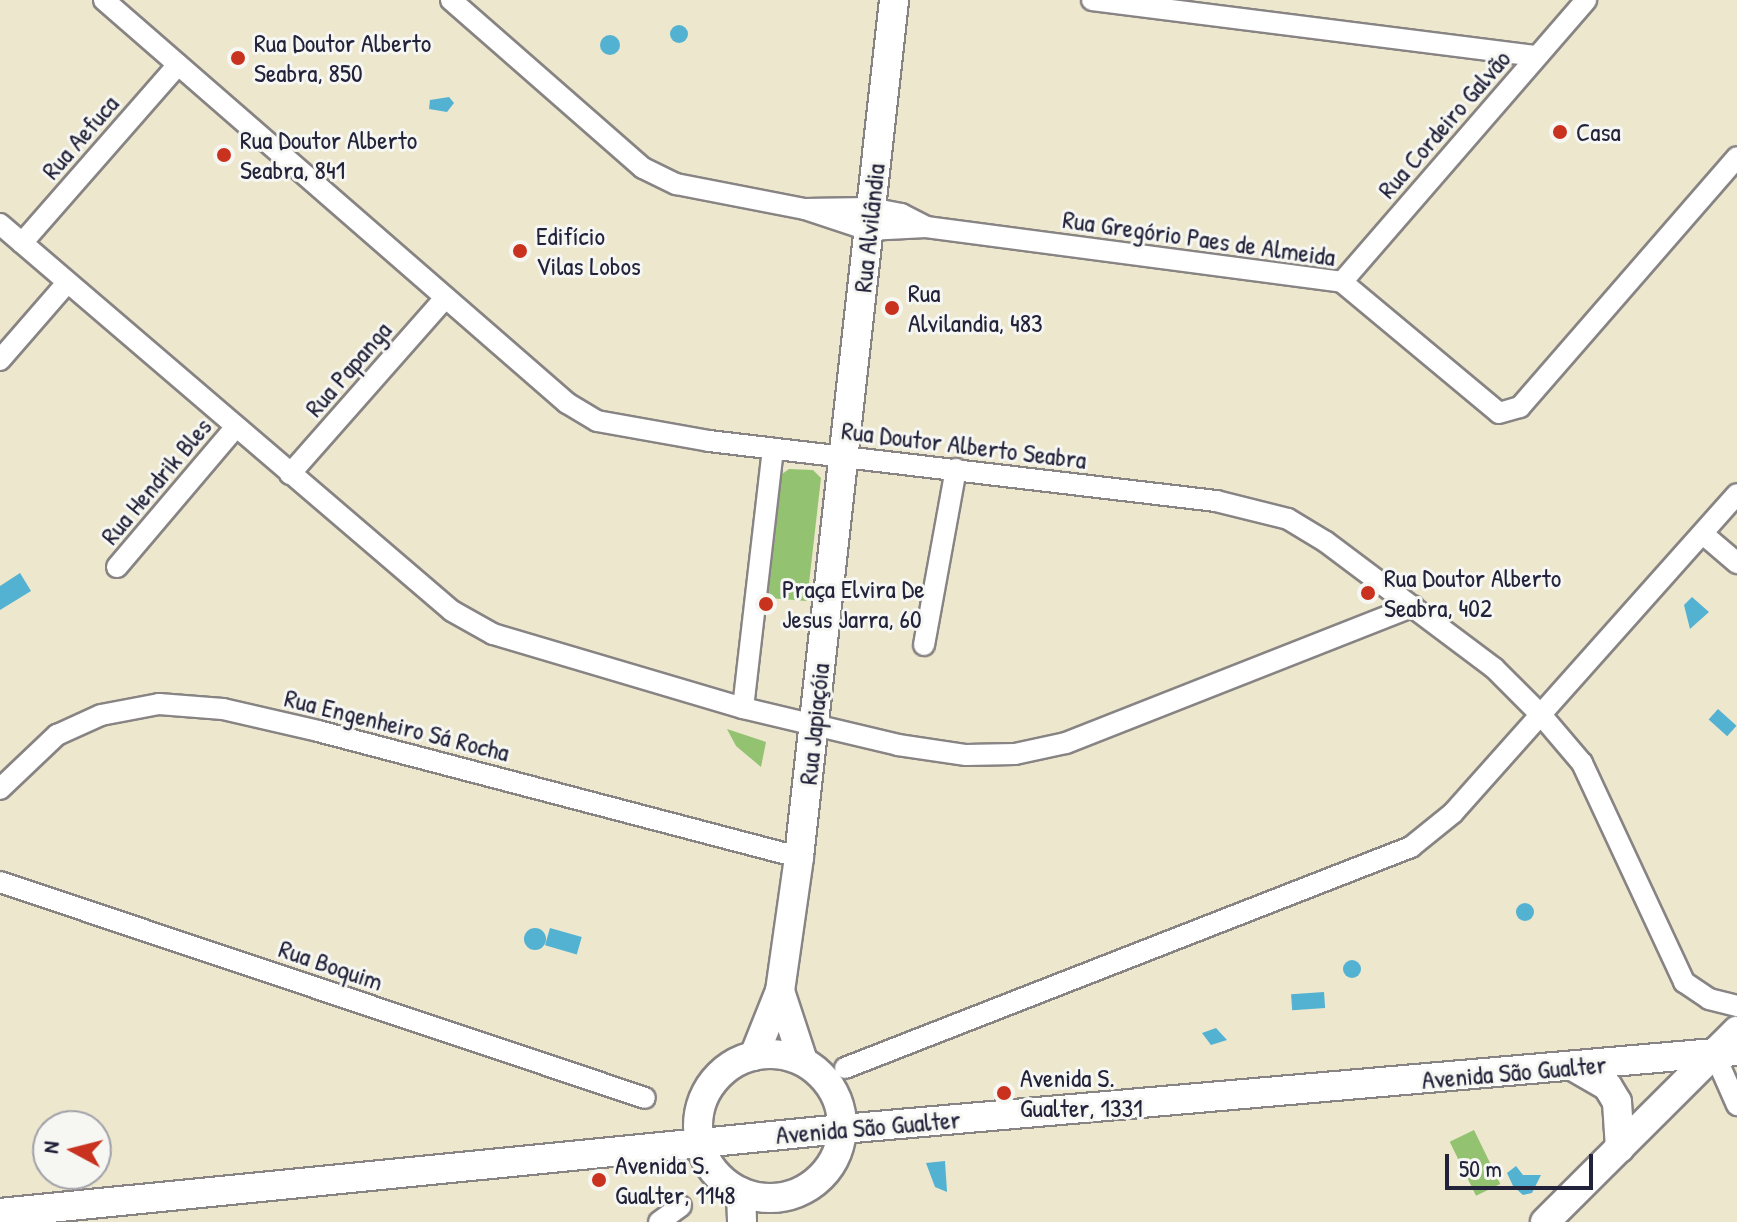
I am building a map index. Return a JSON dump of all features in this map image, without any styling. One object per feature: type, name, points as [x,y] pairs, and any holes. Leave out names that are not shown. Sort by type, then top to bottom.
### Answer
[{"type":"street","name":"Rua Doutor Alberto Seabra","points":[[104,0],[567,403],[597,421],[773,449],[956,469],[1262,510],[1326,542],[1494,668],[1542,716],[1582,763],[1684,982],[1709,999],[1737,1006]]},
{"type":"street","name":"Rua Gregório Paes de Almeida","points":[[451,0],[643,168],[707,192],[805,209],[1342,282],[1486,406],[1511,412],[1737,157]]},
{"type":"street","name":"Rua Alvilândia","points":[[845,456],[894,0]]},
{"type":"street","points":[[1092,0],[1536,56]]},
{"type":"street","name":"Rua Cordeiro Galvão","points":[[1342,282],[1586,0]]},
{"type":"street","name":"Rua Aefuca","points":[[22,243],[178,65]]},
{"type":"street","points":[[0,224],[434,598],[493,634],[743,708],[814,727],[966,755],[1034,751],[1413,606]]},
{"type":"street","points":[[0,360],[67,283]]},
{"type":"street","name":"Rua Papanga","points":[[290,474],[445,298]]},
{"type":"street","name":"Rua Hendrik Bles","points":[[117,567],[235,428]]},
{"type":"street","points":[[743,708],[773,449]]},
{"type":"street","name":"Rua Japiaçóia","points":[[754,1056],[780,991],[799,857],[845,456]]},
{"type":"street","points":[[924,645],[956,469]]},
{"type":"street","points":[[845,1068],[1411,847],[1453,813],[1737,494]]},
{"type":"street","points":[[1703,534],[1737,563]]},
{"type":"street","name":"Rua Engenheiro Sá Rocha","points":[[0,789],[57,735],[101,715],[159,704],[223,709],[799,857]]},
{"type":"street","name":"Rua Boquim","points":[[0,882],[645,1098]]},
{"type":"street","name":"Rua Japiaçóia","points":[[780,991],[803,1061]]},
{"type":"street","points":[[1545,1222],[1620,1148],[1726,1052],[1737,1031]]},
{"type":"street","points":[[1726,1052],[1737,1105]]},
{"type":"street","name":"Avenida São Gualter","points":[[0,1213],[842,1129],[1726,1052]]},
{"type":"street","points":[[779,1055],[803,1061],[832,1089],[842,1129],[828,1170],[775,1210],[741,1192],[711,1167],[700,1143],[702,1105],[709,1088],[729,1068],[754,1056],[779,1055]]},
{"type":"street","points":[[1574,1067],[1608,1087],[1617,1102],[1620,1148]]},
{"type":"street","points":[[741,1192],[742,1222]]},
{"type":"street","points":[[659,1222],[681,1206]]},
{"type":"green space","points":[[789,469],[813,470],[821,478],[807,601],[768,598],[782,474]]},
{"type":"green space","points":[[727,729],[766,742],[761,767],[736,746]]},
{"type":"green space","points":[[1474,1130],[1500,1184],[1476,1196],[1450,1142]]},
{"type":"water","points":[[675,25],[683,25],[688,34],[686,41],[675,43],[670,38],[670,30]]},
{"type":"water","points":[[610,35],[617,38],[620,45],[617,52],[610,55],[603,52],[600,45],[603,38]]},
{"type":"water","points":[[449,97],[454,103],[447,112],[429,109],[430,100]]},
{"type":"water","points":[[20,573],[31,591],[0,610],[0,586]]},
{"type":"water","points":[[1692,597],[1709,612],[1690,629],[1684,605]]},
{"type":"water","points":[[1718,709],[1737,726],[1727,736],[1709,719]]},
{"type":"water","points":[[1525,903],[1534,912],[1525,921],[1516,912]]},
{"type":"water","points":[[535,928],[543,931],[546,939],[543,947],[535,950],[527,947],[524,939],[527,931]]},
{"type":"water","points":[[550,928],[582,937],[577,954],[545,945]]},
{"type":"water","points":[[1352,960],[1361,969],[1352,978],[1343,969]]},
{"type":"water","points":[[1324,992],[1325,1008],[1292,1010],[1291,994]]},
{"type":"water","points":[[1216,1028],[1227,1040],[1211,1045],[1202,1033]]},
{"type":"water","points":[[945,1161],[947,1192],[935,1187],[926,1163]]},
{"type":"water","points":[[1516,1166],[1523,1175],[1541,1175],[1532,1193],[1523,1195],[1513,1186],[1507,1173]]},
{"type":"place","name":"Rua Doutor Alberto Seabra, 850","points":[[238,58]]},
{"type":"place","name":"Casa","points":[[1560,132]]},
{"type":"place","name":"Rua Doutor Alberto Seabra, 841","points":[[224,155]]},
{"type":"place","name":"Edifício Vilas Lobos","points":[[520,251]]},
{"type":"place","name":"Rua Alvilandia, 483","points":[[892,308]]},
{"type":"place","name":"Rua Doutor Alberto Seabra, 402","points":[[1368,593]]},
{"type":"place","name":"Praça Elvira De Jesus Jarra, 60","points":[[766,604]]},
{"type":"place","name":"Avenida S. Gualter, 1331","points":[[1004,1093]]},
{"type":"place","name":"Avenida S. Gualter, 1148","points":[[599,1180]]}]
